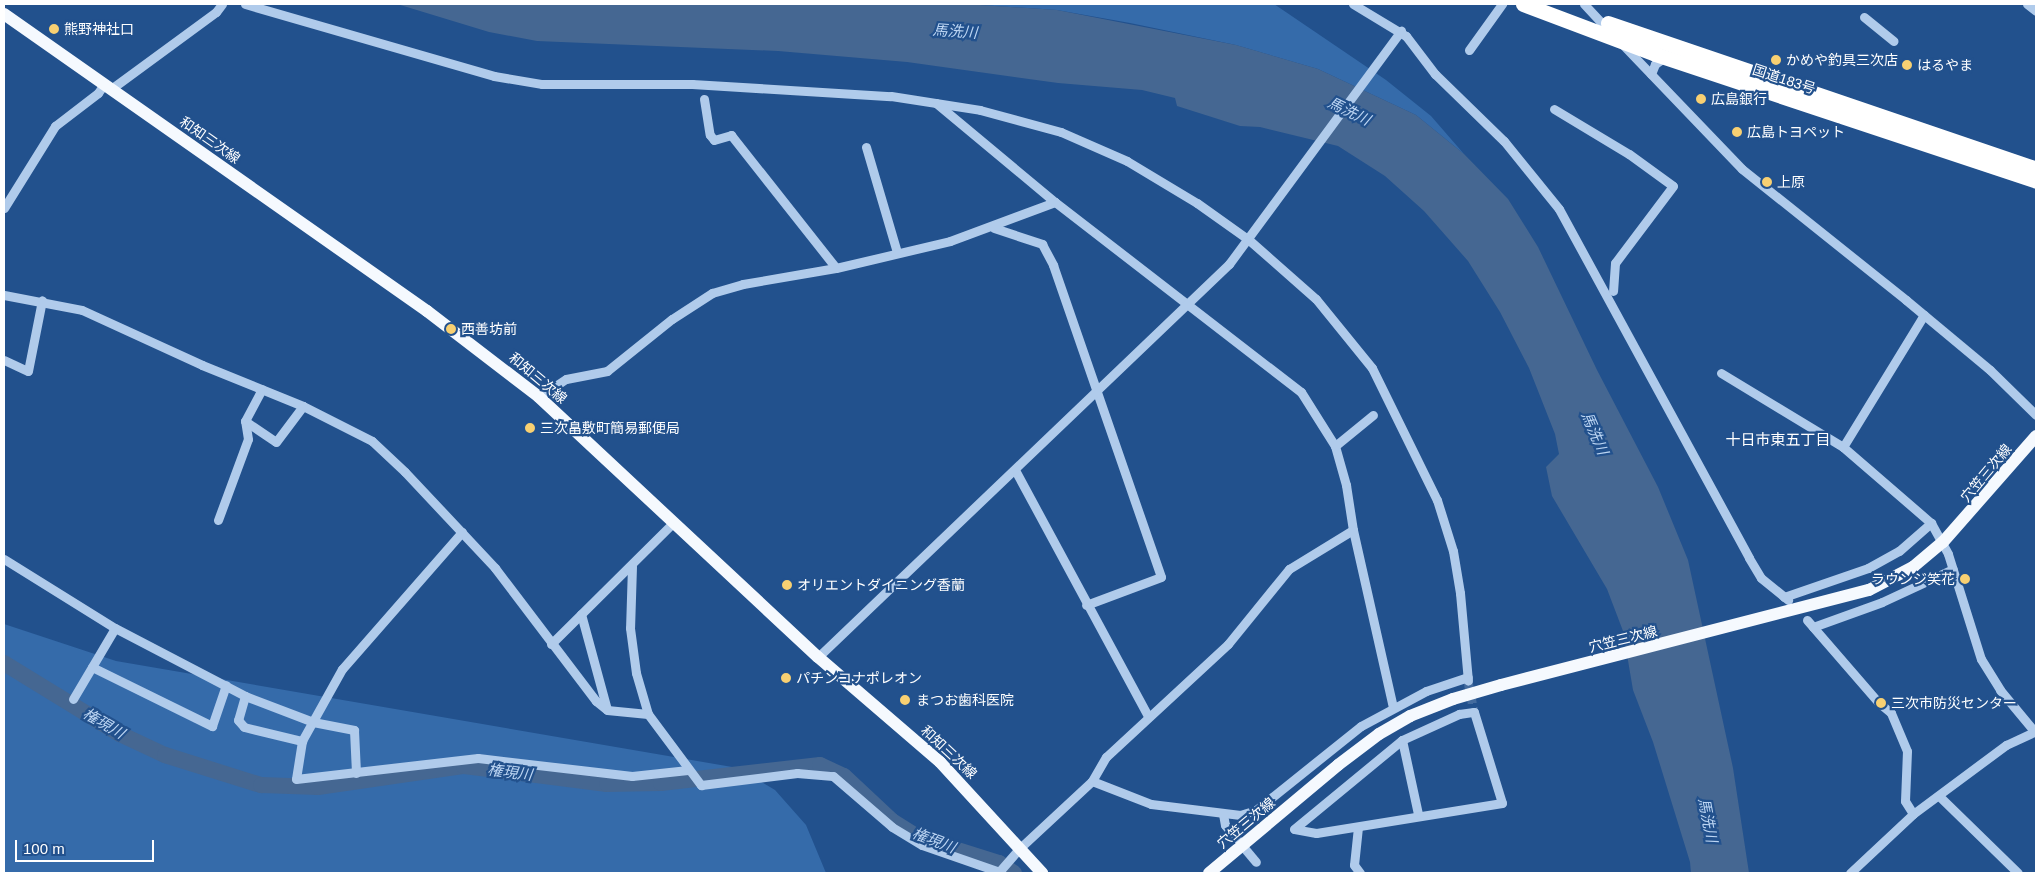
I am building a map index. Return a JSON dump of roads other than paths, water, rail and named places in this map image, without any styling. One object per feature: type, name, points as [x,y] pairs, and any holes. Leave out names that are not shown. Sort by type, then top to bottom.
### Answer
[{"type":"highway","name":"国道183号","points":[[1523,4],[1614,36],[1665,57],[2036,181]]},
{"type":"highway","name":"国道183号","points":[[1555,4],[2036,169]]},
{"type":"main road","name":"和知三次線","points":[[4,14],[434,316],[539,397],[818,657],[940,762],[1021,847],[1042,873]]},
{"type":"main road","name":"穴笠三次線","points":[[1209,873],[1380,734],[1438,704],[1501,685],[1869,590],[1913,567],[1944,542],[1968,517],[2036,436]]},
{"type":"street","points":[[4,208],[55,126],[107,86],[216,12],[222,4]]},
{"type":"street","points":[[245,4],[454,65],[542,84],[692,84],[891,96],[980,110],[1061,132],[1127,160],[1197,203],[1249,240],[1316,299],[1372,368],[1414,447],[1437,500],[1453,551],[1460,594],[1468,679],[1426,691],[1392,707],[1361,726],[1256,810],[1240,815],[1151,804],[1092,781]]},
{"type":"street","points":[[1353,4],[1400,31],[1435,74],[1504,141],[1559,209],[1761,578],[1786,598],[1868,568],[1899,551],[1930,523]]},
{"type":"street","points":[[1469,50],[1502,4]]},
{"type":"street","points":[[1584,4],[1596,19],[1742,169],[1990,370],[2036,415]]},
{"type":"street","points":[[2027,4],[2036,11]]},
{"type":"street","points":[[1864,17],[1894,41]]},
{"type":"street","points":[[818,657],[1098,392],[1189,303],[1249,240],[1389,49],[1400,31]]},
{"type":"street","points":[[1651,74],[1655,64],[1665,57]]},
{"type":"street","points":[[704,99],[710,135],[714,140],[731,135],[836,268]]},
{"type":"street","points":[[934,102],[1055,202],[1189,303],[1301,392],[1335,446],[1346,485],[1353,530],[1392,707]]},
{"type":"street","points":[[1554,109],[1629,154],[1674,186],[1615,263],[1612,291]]},
{"type":"street","points":[[866,147],[897,252]]},
{"type":"street","points":[[539,397],[566,379],[607,371],[672,319],[712,293],[743,284],[836,268],[897,252],[950,241],[994,228],[1055,202]]},
{"type":"street","points":[[994,228],[1042,244],[1052,265],[1098,392],[1161,578],[1086,605]]},
{"type":"street","points":[[4,294],[42,300],[82,310],[303,406],[372,441],[462,532],[494,568],[583,687],[607,710],[648,714]]},
{"type":"street","points":[[4,360],[28,371],[42,300]]},
{"type":"street","points":[[1843,447],[1924,315]]},
{"type":"street","points":[[1721,373],[1843,447],[1930,523],[1944,542],[1981,659],[2000,690],[2036,732],[2006,745],[1913,814],[1850,873]]},
{"type":"street","points":[[218,520],[248,439],[245,421],[262,389]]},
{"type":"street","points":[[245,421],[276,442],[303,406]]},
{"type":"street","points":[[1335,446],[1373,415]]},
{"type":"street","points":[[1015,470],[1086,605],[1148,716]]},
{"type":"street","points":[[551,644],[632,566],[674,522]]},
{"type":"street","points":[[632,566],[630,628],[636,673],[648,714],[689,772],[701,785],[797,773],[833,776],[892,827],[922,845],[1001,871],[1021,847],[1092,781],[1106,757],[1148,716],[1228,644],[1289,569],[1353,530]]},
{"type":"street","points":[[462,532],[342,669],[302,741],[296,778],[478,758],[632,776],[689,772]]},
{"type":"street","points":[[4,560],[115,628],[245,696],[313,722],[354,730],[356,772]]},
{"type":"street","points":[[1913,814],[1905,801],[1907,751],[1892,713],[1878,702],[1810,623],[1882,602],[1953,569]]},
{"type":"street","points":[[582,614],[607,710]]},
{"type":"street","points":[[73,699],[115,628]]},
{"type":"street","points":[[92,667],[212,726],[226,685]]},
{"type":"street","points":[[245,696],[238,720],[244,726],[302,741]]},
{"type":"street","points":[[1474,712],[1502,803],[1418,814],[1358,827],[1316,833],[1294,829],[1402,740],[1459,714],[1474,712]]},
{"type":"street","points":[[1402,740],[1418,814]]},
{"type":"street","points":[[1939,796],[2018,873]]},
{"type":"street","points":[[1224,814],[1224,825],[1240,848],[1256,862]]},
{"type":"street","points":[[1358,827],[1354,865],[1360,873]]},
{"type":"water","name":"馬洗川","points":[[397,4],[964,4],[1057,10],[1236,45],[1318,69],[1416,115],[1464,154],[1508,199],[1538,247],[1597,370],[1658,487],[1688,560],[1733,768],[1749,873],[1691,873],[1690,862],[1653,742],[1633,690],[1623,631],[1607,589],[1552,496],[1546,467],[1559,454],[1555,434],[1529,368],[1500,312],[1468,261],[1424,211],[1385,176],[1338,146],[1260,127],[1240,126],[1177,106],[1175,98],[1142,90],[1058,83],[907,62],[778,51],[537,41],[489,32]]},
{"type":"waterway","name":"権現川","points":[[4,663],[120,734],[165,755],[261,785],[318,787],[464,766],[607,784],[661,783],[820,765],[844,776],[892,821],[919,838],[999,863],[1014,873]]},
{"type":"tunnel","points":[[1468,681],[1474,712]]},
{"type":"place","name":"熊野神社口","points":[[54,29]]},
{"type":"place","name":"かめや釣具三次店","points":[[1776,60]]},
{"type":"place","name":"はるやま","points":[[1907,65]]},
{"type":"place","name":"広島銀行","points":[[1701,99]]},
{"type":"place","name":"広島トヨペット","points":[[1737,132]]},
{"type":"place","name":"上原","points":[[1767,182]]},
{"type":"place","name":"西善坊前","points":[[451,329]]},
{"type":"place","name":"三次畠敷町簡易郵便局","points":[[530,428]]},
{"type":"place","name":"ラウンジ笑花","points":[[1965,579]]},
{"type":"place","name":"オリエントダイニング香蘭","points":[[787,585]]},
{"type":"place","name":"パチンコナポレオン","points":[[786,678]]},
{"type":"place","name":"まつお歯科医院","points":[[905,700]]},
{"type":"place","name":"三次市防災センター","points":[[1881,703]]},
{"type":"district","name":"十日市東五丁目","points":[[1778,440]]}]
